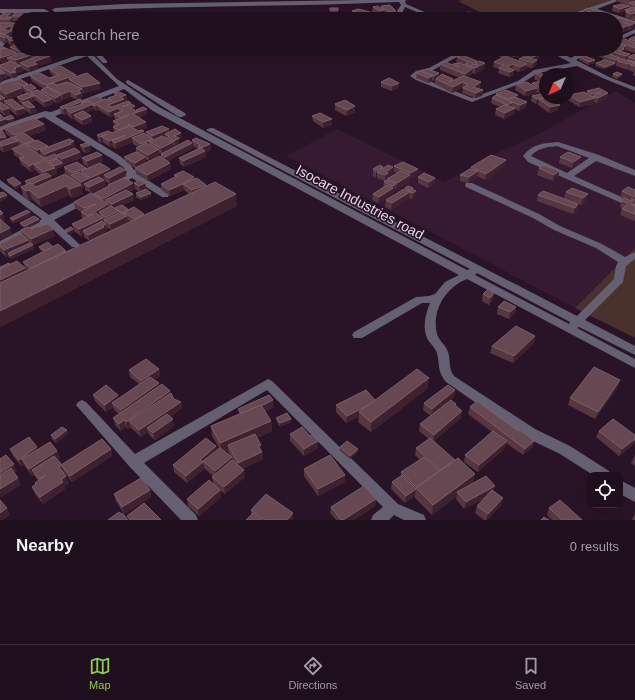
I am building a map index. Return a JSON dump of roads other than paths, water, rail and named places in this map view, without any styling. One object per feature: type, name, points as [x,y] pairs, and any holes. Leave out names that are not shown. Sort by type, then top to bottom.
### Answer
[{"type":"street","points":[[580,12],[617,0]]},
{"type":"street","points":[[72,12],[124,6],[403,2],[424,12]]},
{"type":"street","points":[[400,12],[403,2]]},
{"type":"street","points":[[592,8],[598,12]]},
{"type":"street","points":[[0,11],[45,11],[49,9],[53,12]]},
{"type":"street","points":[[623,20],[635,23]]},
{"type":"street","points":[[623,37],[635,31]]},
{"type":"street","points":[[0,42],[2,44],[0,46]]},
{"type":"street","points":[[0,84],[75,56]]},
{"type":"street","name":"Isocare Industries road","points":[[93,56],[124,87],[200,136],[472,272],[578,322],[635,351]]},
{"type":"street","name":"Isocare Industries road","points":[[94,56],[130,84],[174,110],[472,272],[570,330],[635,364]]},
{"type":"street","points":[[456,56],[431,69],[418,72],[413,76],[472,100],[520,82],[536,72],[574,62],[582,56]]},
{"type":"street","points":[[562,56],[606,78],[635,89]]},
{"type":"street","points":[[48,117],[57,112],[124,87]]},
{"type":"street","points":[[0,129],[48,113],[48,117],[53,118],[117,158],[127,166],[132,174],[165,195]]},
{"type":"street","points":[[635,173],[596,157],[558,144],[544,145],[533,149],[527,156],[530,160],[635,206]]},
{"type":"street","points":[[568,176],[596,157]]},
{"type":"street","points":[[0,245],[49,220],[152,163]]},
{"type":"street","points":[[0,183],[49,220],[75,245]]},
{"type":"street","points":[[469,185],[536,216],[557,228],[599,246],[617,256],[624,262]]},
{"type":"street","points":[[570,330],[619,280],[621,266],[624,262],[635,256]]},
{"type":"street","points":[[472,272],[456,279],[450,284],[433,307],[430,318],[431,334],[434,341],[441,347],[443,353],[444,373],[450,379],[530,433],[565,450],[599,472]]},
{"type":"street","points":[[358,335],[420,299],[430,300],[440,296]]},
{"type":"street","points":[[134,462],[268,384],[393,508],[419,520]]},
{"type":"street","points":[[82,405],[134,462],[191,520]]},
{"type":"street","points":[[623,488],[635,496]]},
{"type":"street","points":[[378,520],[393,508]]}]
